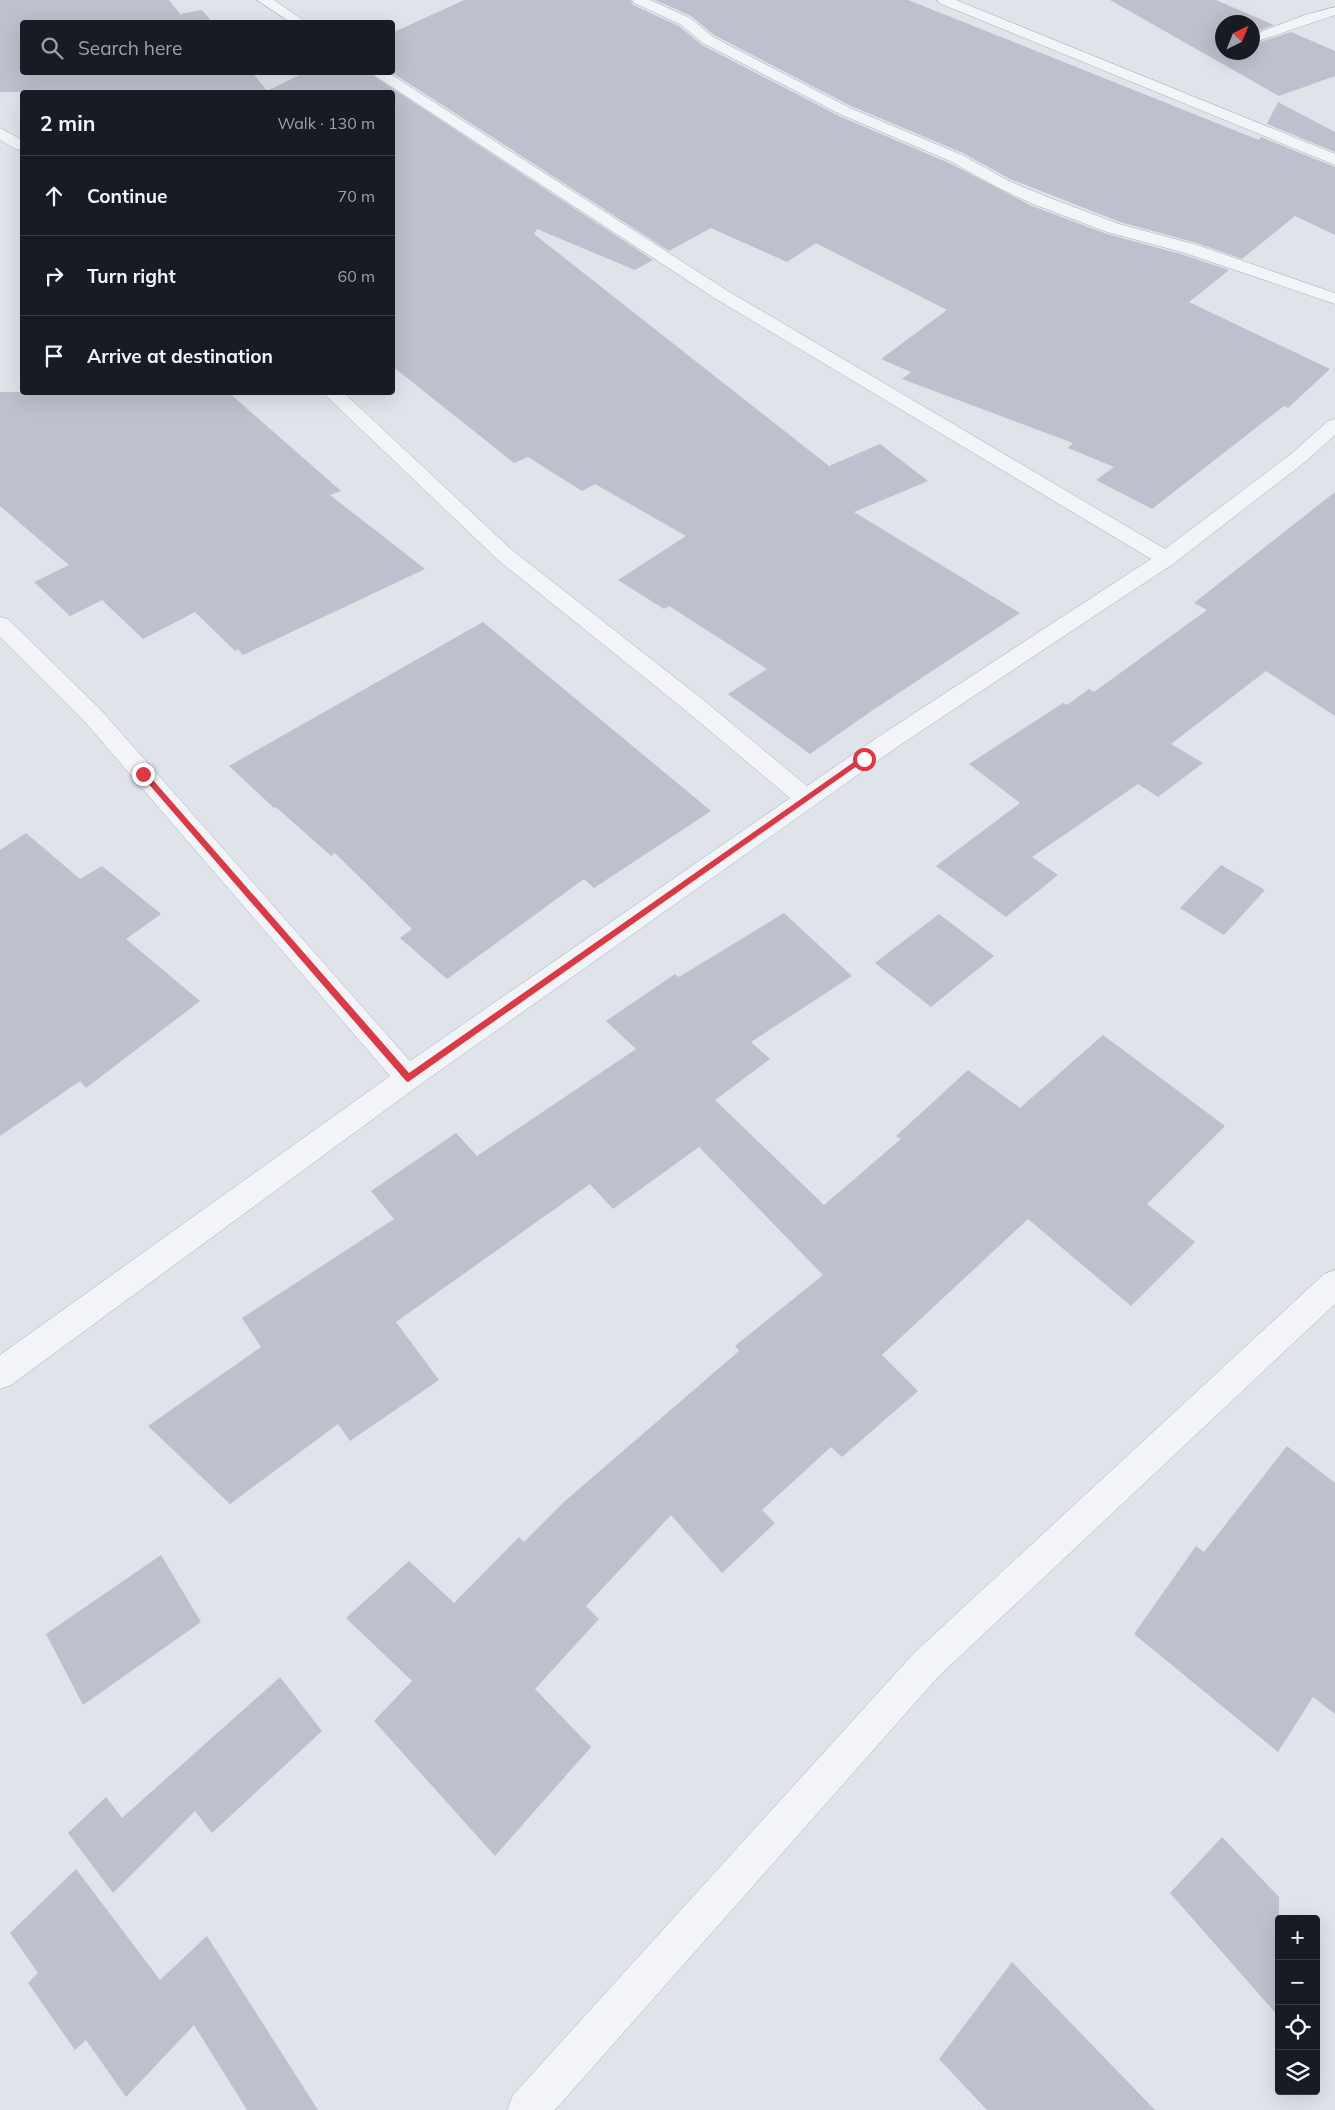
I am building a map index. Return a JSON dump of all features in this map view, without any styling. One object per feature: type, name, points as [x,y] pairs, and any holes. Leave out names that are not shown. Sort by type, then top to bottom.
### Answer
[{"type":"street","points":[[264,0],[296,20]]},
{"type":"street","points":[[639,0],[686,21],[708,40],[845,111],[956,158],[1003,184],[1039,200],[1113,228],[1191,249],[1335,299]]},
{"type":"street","points":[[944,0],[1335,160]]},
{"type":"street","points":[[1260,37],[1335,11]]},
{"type":"street","points":[[381,75],[722,295],[1166,559]]},
{"type":"street","points":[[0,133],[20,145]]},
{"type":"street","points":[[334,395],[505,555],[693,704],[807,799]]},
{"type":"street","points":[[0,1374],[408,1078],[892,739],[1166,559],[1298,458],[1335,425]]},
{"type":"street","points":[[0,624],[93,716],[408,1078]]},
{"type":"street","points":[[528,2110],[926,1665],[1335,1284]]},
{"type":"building","points":[[0,0],[169,0],[180,14],[202,10],[210,20],[20,20],[20,75],[254,75],[266,90],[20,90],[20,92],[0,92]]},
{"type":"building","points":[[464,0],[630,0],[633,5],[679,26],[702,45],[839,116],[949,163],[1032,206],[1107,234],[1184,255],[1229,270],[1189,302],[1330,369],[1288,408],[1284,406],[1152,509],[1096,480],[1114,467],[1068,448],[1073,443],[902,379],[911,372],[881,359],[947,310],[816,243],[787,262],[711,228],[669,251],[395,75],[395,32]]},
{"type":"building","points":[[655,0],[908,0],[1259,140],[1261,137],[1335,167],[1335,235],[1295,216],[1242,259],[1197,243],[1120,222],[1010,179],[963,153],[851,106],[714,35],[691,16]]},
{"type":"building","points":[[1110,0],[1216,0],[1251,15],[1215,15],[1215,60]]},
{"type":"building","points":[[1260,19],[1274,25],[1260,30]]},
{"type":"building","points":[[1291,32],[1335,51],[1335,76],[1279,96],[1216,60],[1260,60],[1260,42]]},
{"type":"building","points":[[300,75],[372,75],[394,90],[269,90]]},
{"type":"building","points":[[395,90],[653,260],[635,270],[537,229],[534,234],[829,466],[880,444],[928,481],[854,512],[1020,613],[810,754],[728,694],[767,669],[669,606],[664,609],[618,580],[686,536],[595,484],[582,491],[528,457],[514,463],[395,368]]},
{"type":"building","points":[[1278,102],[1335,132],[1335,152],[1267,124]]},
{"type":"building","points":[[0,392],[20,392],[20,395],[231,395],[341,491],[330,495],[425,569],[243,655],[238,649],[235,651],[195,612],[143,639],[102,600],[70,616],[34,582],[69,565],[0,506]]},
{"type":"building","points":[[1335,492],[1335,716],[1266,671],[1171,744],[1203,763],[1158,797],[1138,784],[1032,857],[1058,875],[1006,917],[936,866],[1020,803],[969,764],[1063,703],[1067,705],[1089,689],[1094,692],[1207,610],[1194,603]]},
{"type":"building","points":[[483,622],[711,811],[594,888],[584,879],[447,979],[400,938],[412,929],[335,853],[331,856],[276,807],[274,808],[229,766]]},
{"type":"building","points":[[26,833],[80,879],[102,866],[161,914],[126,939],[200,1001],[86,1088],[80,1081],[0,1136],[0,850]]},
{"type":"building","points":[[1221,865],[1265,890],[1224,935],[1180,908]]},
{"type":"building","points":[[784,913],[852,976],[751,1042],[770,1059],[715,1100],[824,1205],[901,1139],[896,1136],[968,1070],[1020,1108],[1103,1035],[1225,1126],[1147,1204],[1195,1242],[1131,1306],[1028,1219],[882,1355],[918,1391],[842,1457],[831,1447],[762,1510],[775,1523],[722,1573],[671,1515],[586,1606],[599,1619],[535,1689],[591,1747],[495,1856],[374,1721],[412,1681],[346,1618],[409,1561],[454,1603],[519,1537],[524,1542],[565,1501],[739,1351],[735,1346],[823,1275],[699,1147],[613,1209],[590,1184],[396,1322],[439,1380],[350,1441],[338,1424],[230,1504],[148,1426],[261,1347],[242,1318],[394,1219],[371,1191],[456,1133],[477,1156],[636,1049],[606,1021],[675,974],[679,977]]},
{"type":"building","points":[[939,914],[994,956],[931,1007],[875,963]]},
{"type":"building","points":[[1287,1446],[1335,1483],[1335,1714],[1313,1697],[1278,1752],[1134,1634],[1196,1546],[1204,1552]]},
{"type":"building","points":[[161,1555],[201,1622],[83,1705],[46,1634]]},
{"type":"building","points":[[280,1677],[322,1731],[212,1833],[195,1811],[113,1893],[68,1833],[106,1797],[122,1818]]},
{"type":"building","points":[[1222,1837],[1279,1897],[1279,1915],[1275,1915],[1275,2012],[1170,1893]]},
{"type":"building","points":[[76,1869],[160,1980],[207,1936],[318,2110],[247,2110],[194,2025],[126,2097],[86,2040],[75,2050],[28,1983],[38,1973],[10,1933]]},
{"type":"building","points":[[1012,1962],[1155,2110],[987,2110],[939,2059]]},
{"type":"route","points":[[143,774],[408,1078],[864,759]]}]
